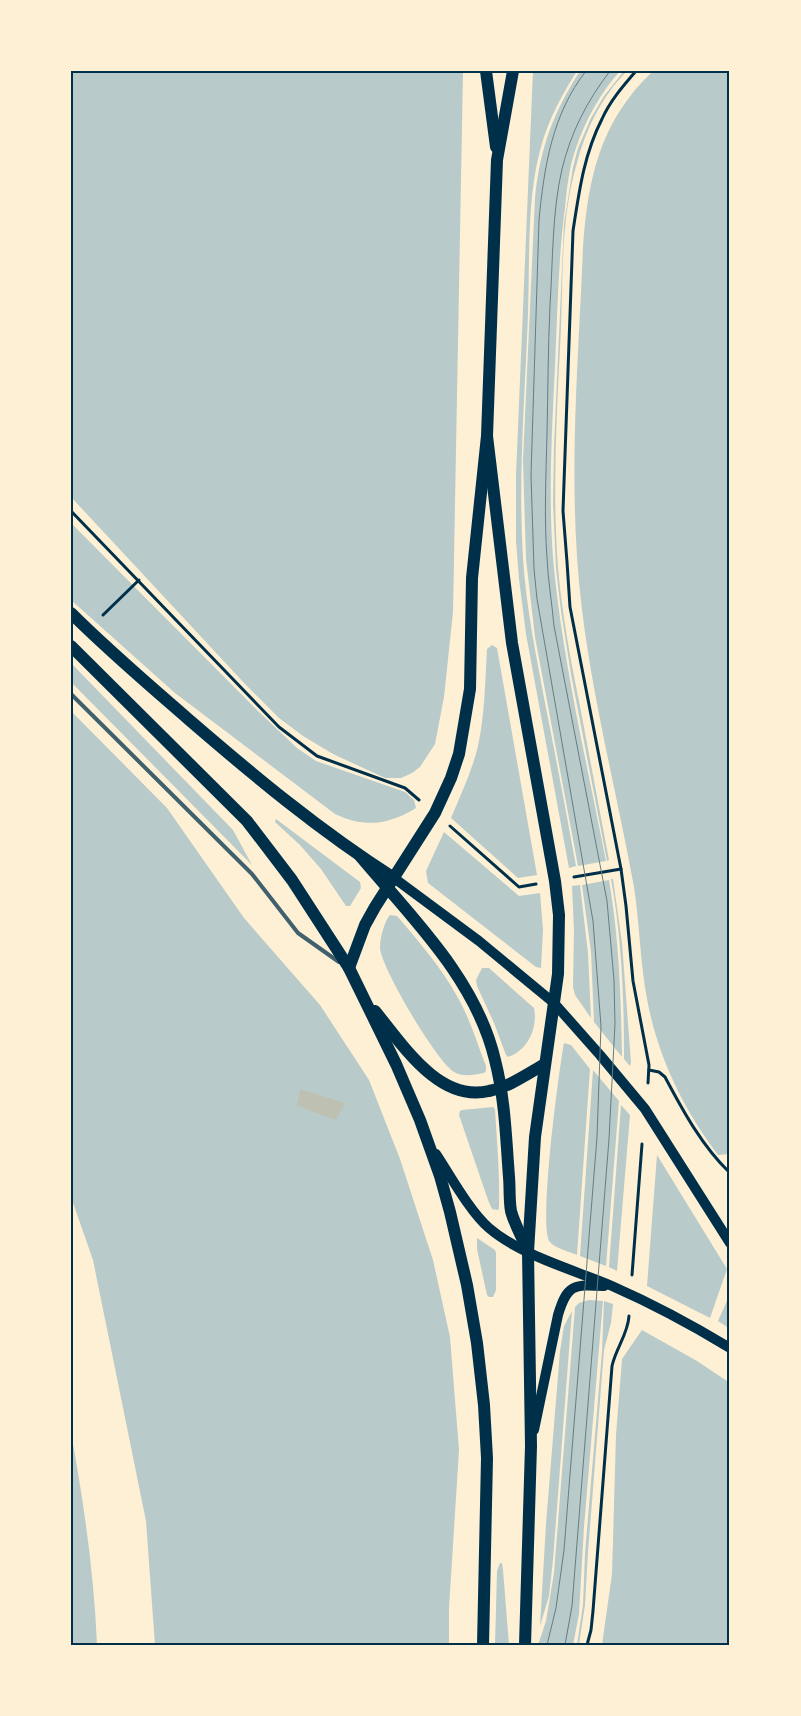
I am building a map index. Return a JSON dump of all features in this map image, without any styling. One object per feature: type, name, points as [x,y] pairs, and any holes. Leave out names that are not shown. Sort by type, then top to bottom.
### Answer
[{"type":"main road","points":[[486,71],[498,160]]},
{"type":"main road","points":[[349,968],[365,926],[390,883],[436,814],[451,778],[458,754],[470,689],[472,578],[487,436],[498,160],[513,71]]},
{"type":"main road","points":[[487,436],[512,643],[555,881],[559,942],[558,974],[544,1064],[530,1203],[528,1252],[531,1446],[525,1645]]},
{"type":"main road","points":[[71,613],[230,755],[360,856],[390,883],[479,941],[554,1002],[645,1109],[730,1242]]},
{"type":"main road","points":[[71,646],[247,822],[292,880],[349,968],[396,1064],[428,1143],[447,1203],[467,1285],[477,1343],[484,1405],[487,1458],[483,1645]]},
{"type":"main road","points":[[390,883],[415,920],[452,967],[478,1009],[487,1030],[501,1087],[506,1124],[512,1212],[528,1252]]},
{"type":"main road","points":[[361,993],[415,1059],[433,1076],[450,1087],[470,1093],[486,1092],[501,1087],[544,1064]]},
{"type":"main road","points":[[428,1143],[485,1225],[498,1235],[528,1252],[613,1287],[677,1317],[730,1348]]},
{"type":"main road","points":[[531,1446],[558,1315],[564,1297],[570,1290],[581,1286],[613,1287]]},
{"type":"lane","points":[[71,694],[252,874],[298,933],[349,968]]},
{"type":"path","points":[[636,71],[617,94],[602,117],[591,142],[580,184],[574,231],[563,511],[570,607],[620,869],[626,906],[633,981],[649,1070],[658,1072],[665,1077],[700,1138],[715,1159],[730,1173]]},
{"type":"path","points":[[71,511],[279,727],[317,756],[405,788],[420,802]]},
{"type":"path","points":[[88,630],[139,580]]},
{"type":"path","points":[[448,824],[519,887],[539,883]]},
{"type":"path","points":[[572,878],[620,869]]},
{"type":"path","points":[[632,1280],[642,1142]]},
{"type":"path","points":[[587,1645],[591,1630],[612,1366],[627,1330],[630,1311]]},
{"type":"shaded area","points":[[71,71],[463,71],[453,612],[444,697],[435,744],[420,767],[412,773],[401,778],[385,778],[333,754],[303,736],[279,718],[71,497]]},
{"type":"shaded area","points":[[533,71],[577,71],[558,104],[546,131],[538,161],[531,204],[521,497],[526,595],[576,866],[569,868],[526,634],[516,541],[516,475]]},
{"type":"shaded area","points":[[580,71],[620,71],[594,107],[574,155],[570,170],[561,241],[559,275],[551,484],[554,569],[570,679],[606,861],[578,866],[535,637],[526,559],[523,460],[537,180],[544,147],[555,116]]},
{"type":"shaded area","points":[[624,71],[627,71],[610,91],[590,126],[577,163],[568,204],[565,224],[556,448],[556,538],[562,602],[569,651],[609,860],[607,861],[571,674],[561,611],[556,568],[553,503],[554,446],[564,224],[573,167],[578,148],[591,118],[604,96]]},
{"type":"shaded area","points":[[653,71],[730,71],[730,1154],[718,1155],[694,1120],[674,1083],[659,1044],[648,1004],[643,975],[634,887],[593,681],[586,640],[577,556],[574,479],[585,222],[593,174],[609,130],[620,110]]},
{"type":"shaded area","points":[[71,523],[297,748],[316,761],[405,792],[414,800],[416,808],[396,818],[376,823],[356,821],[335,814],[175,693],[71,600]]},
{"type":"shaded area","points":[[492,645],[497,648],[537,875],[518,878],[451,818],[476,755],[483,710],[487,649]]},
{"type":"shaded area","points":[[71,663],[233,830],[252,865],[71,682]]},
{"type":"shaded area","points":[[71,711],[167,808],[244,918],[320,1005],[369,1080],[400,1159],[433,1260],[450,1337],[459,1450],[449,1608],[449,1645],[155,1645],[146,1521],[93,1260],[71,1197]]},
{"type":"shaded area","points":[[276,819],[360,882],[361,888],[350,906],[346,906],[321,869],[300,845],[275,822]]},
{"type":"shaded area","points":[[444,832],[519,896],[540,893],[543,930],[541,968],[536,967],[428,883],[426,871]]},
{"type":"shaded area","points":[[611,879],[613,879],[622,943],[630,1066],[624,1059],[622,969]]},
{"type":"shaded area","points":[[609,880],[619,968],[622,1057],[594,1022],[591,952],[582,885]]},
{"type":"shaded area","points":[[580,885],[588,953],[591,1018],[575,995],[573,987],[574,931],[572,886]]},
{"type":"shaded area","points":[[390,915],[397,916],[430,956],[452,987],[473,1031],[486,1066],[484,1073],[464,1075],[454,1072],[435,1051],[399,993],[389,974],[380,948],[383,930]]},
{"type":"shaded area","points":[[482,968],[489,968],[534,1008],[534,1023],[530,1037],[521,1049],[508,1057],[477,986],[476,980]]},
{"type":"shaded area","points":[[564,1043],[571,1045],[590,1069],[577,1255],[552,1244],[547,1230],[548,1179]]},
{"type":"shaded area","points":[[593,1070],[619,1101],[606,1266],[580,1256]]},
{"type":"shaded area","points":[[621,1105],[630,1115],[617,1271],[609,1267]]},
{"type":"shaded area","points":[[493,1107],[495,1109],[499,1172],[499,1209],[497,1210],[492,1209],[488,1200],[459,1115],[462,1110]]},
{"type":"shaded area","points":[[657,1155],[727,1269],[710,1318],[647,1286]]},
{"type":"shaded area","points":[[477,1238],[495,1250],[496,1253],[496,1290],[493,1297],[487,1295],[477,1249]]},
{"type":"shaded area","points":[[730,1294],[730,1329],[718,1321]]},
{"type":"shaded area","points":[[589,1300],[603,1301],[584,1527],[579,1614],[573,1645],[538,1645],[546,1621],[554,1573],[575,1307],[579,1303]]},
{"type":"shaded area","points":[[604,1301],[613,1304],[611,1323],[604,1350],[585,1605],[579,1644],[577,1645],[583,1605],[585,1553],[602,1352]]},
{"type":"shaded area","points":[[572,1311],[553,1560],[549,1596],[540,1626],[560,1351],[564,1326]]},
{"type":"shaded area","points":[[642,1330],[697,1361],[730,1383],[730,1645],[602,1645],[612,1574],[616,1435],[622,1359]]},
{"type":"shaded area","points":[[71,1433],[88,1539],[97,1645],[71,1645]]},
{"type":"shaded area","points":[[500,1563],[502,1563],[503,1570],[509,1645],[495,1645],[497,1571]]},
{"type":"building","points":[[300,1089],[345,1103],[336,1120],[297,1106]]},
{"type":"tram line","points":[[547,1645],[556,1608],[564,1550],[597,1137],[601,1026],[593,921],[537,599],[534,569],[531,475],[539,220],[544,181],[547,161],[558,123],[574,88],[586,71]]},
{"type":"tram line","points":[[565,1645],[572,1606],[609,1139],[615,1024],[614,980],[607,901],[554,626],[548,575],[545,512],[549,337],[552,254],[562,169],[570,142],[581,117],[610,71]]}]
